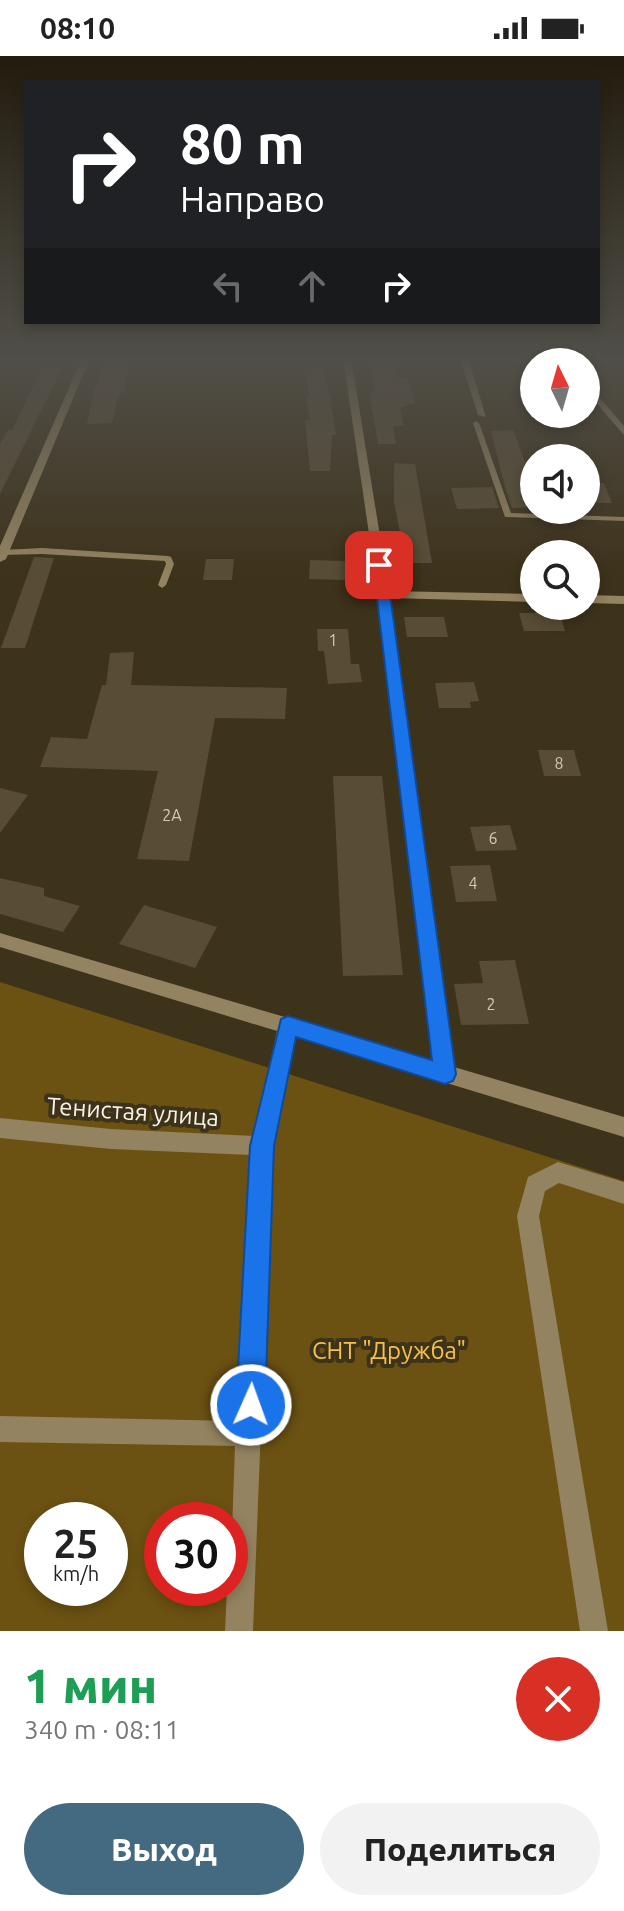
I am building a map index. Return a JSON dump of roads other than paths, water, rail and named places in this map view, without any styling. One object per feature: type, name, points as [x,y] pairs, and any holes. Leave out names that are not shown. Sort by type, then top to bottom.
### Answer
[{"type":"street","points":[[1,556],[54,432]]},
{"type":"street","points":[[359,432],[384,594],[445,1074]]},
{"type":"street","points":[[384,594],[520,598]]},
{"type":"street","points":[[600,599],[624,600]]},
{"type":"street","points":[[0,940],[624,1127]]},
{"type":"street","points":[[239,1631],[262,1146],[288,1025]]},
{"type":"street","name":"Тенистая улица","points":[[0,1128],[111,1139],[262,1146]]},
{"type":"street","points":[[594,1631],[528,1216],[536,1184],[558,1172],[624,1193]]},
{"type":"street","points":[[0,1429],[249,1434]]},
{"type":"lane","points":[[484,432],[508,515],[624,519]]},
{"type":"lane","points":[[1,556],[42,551],[168,559],[170,564],[162,585]]},
{"type":"park label","name":"СНТ \"Дружба\"","points":[[389,1351]]}]
